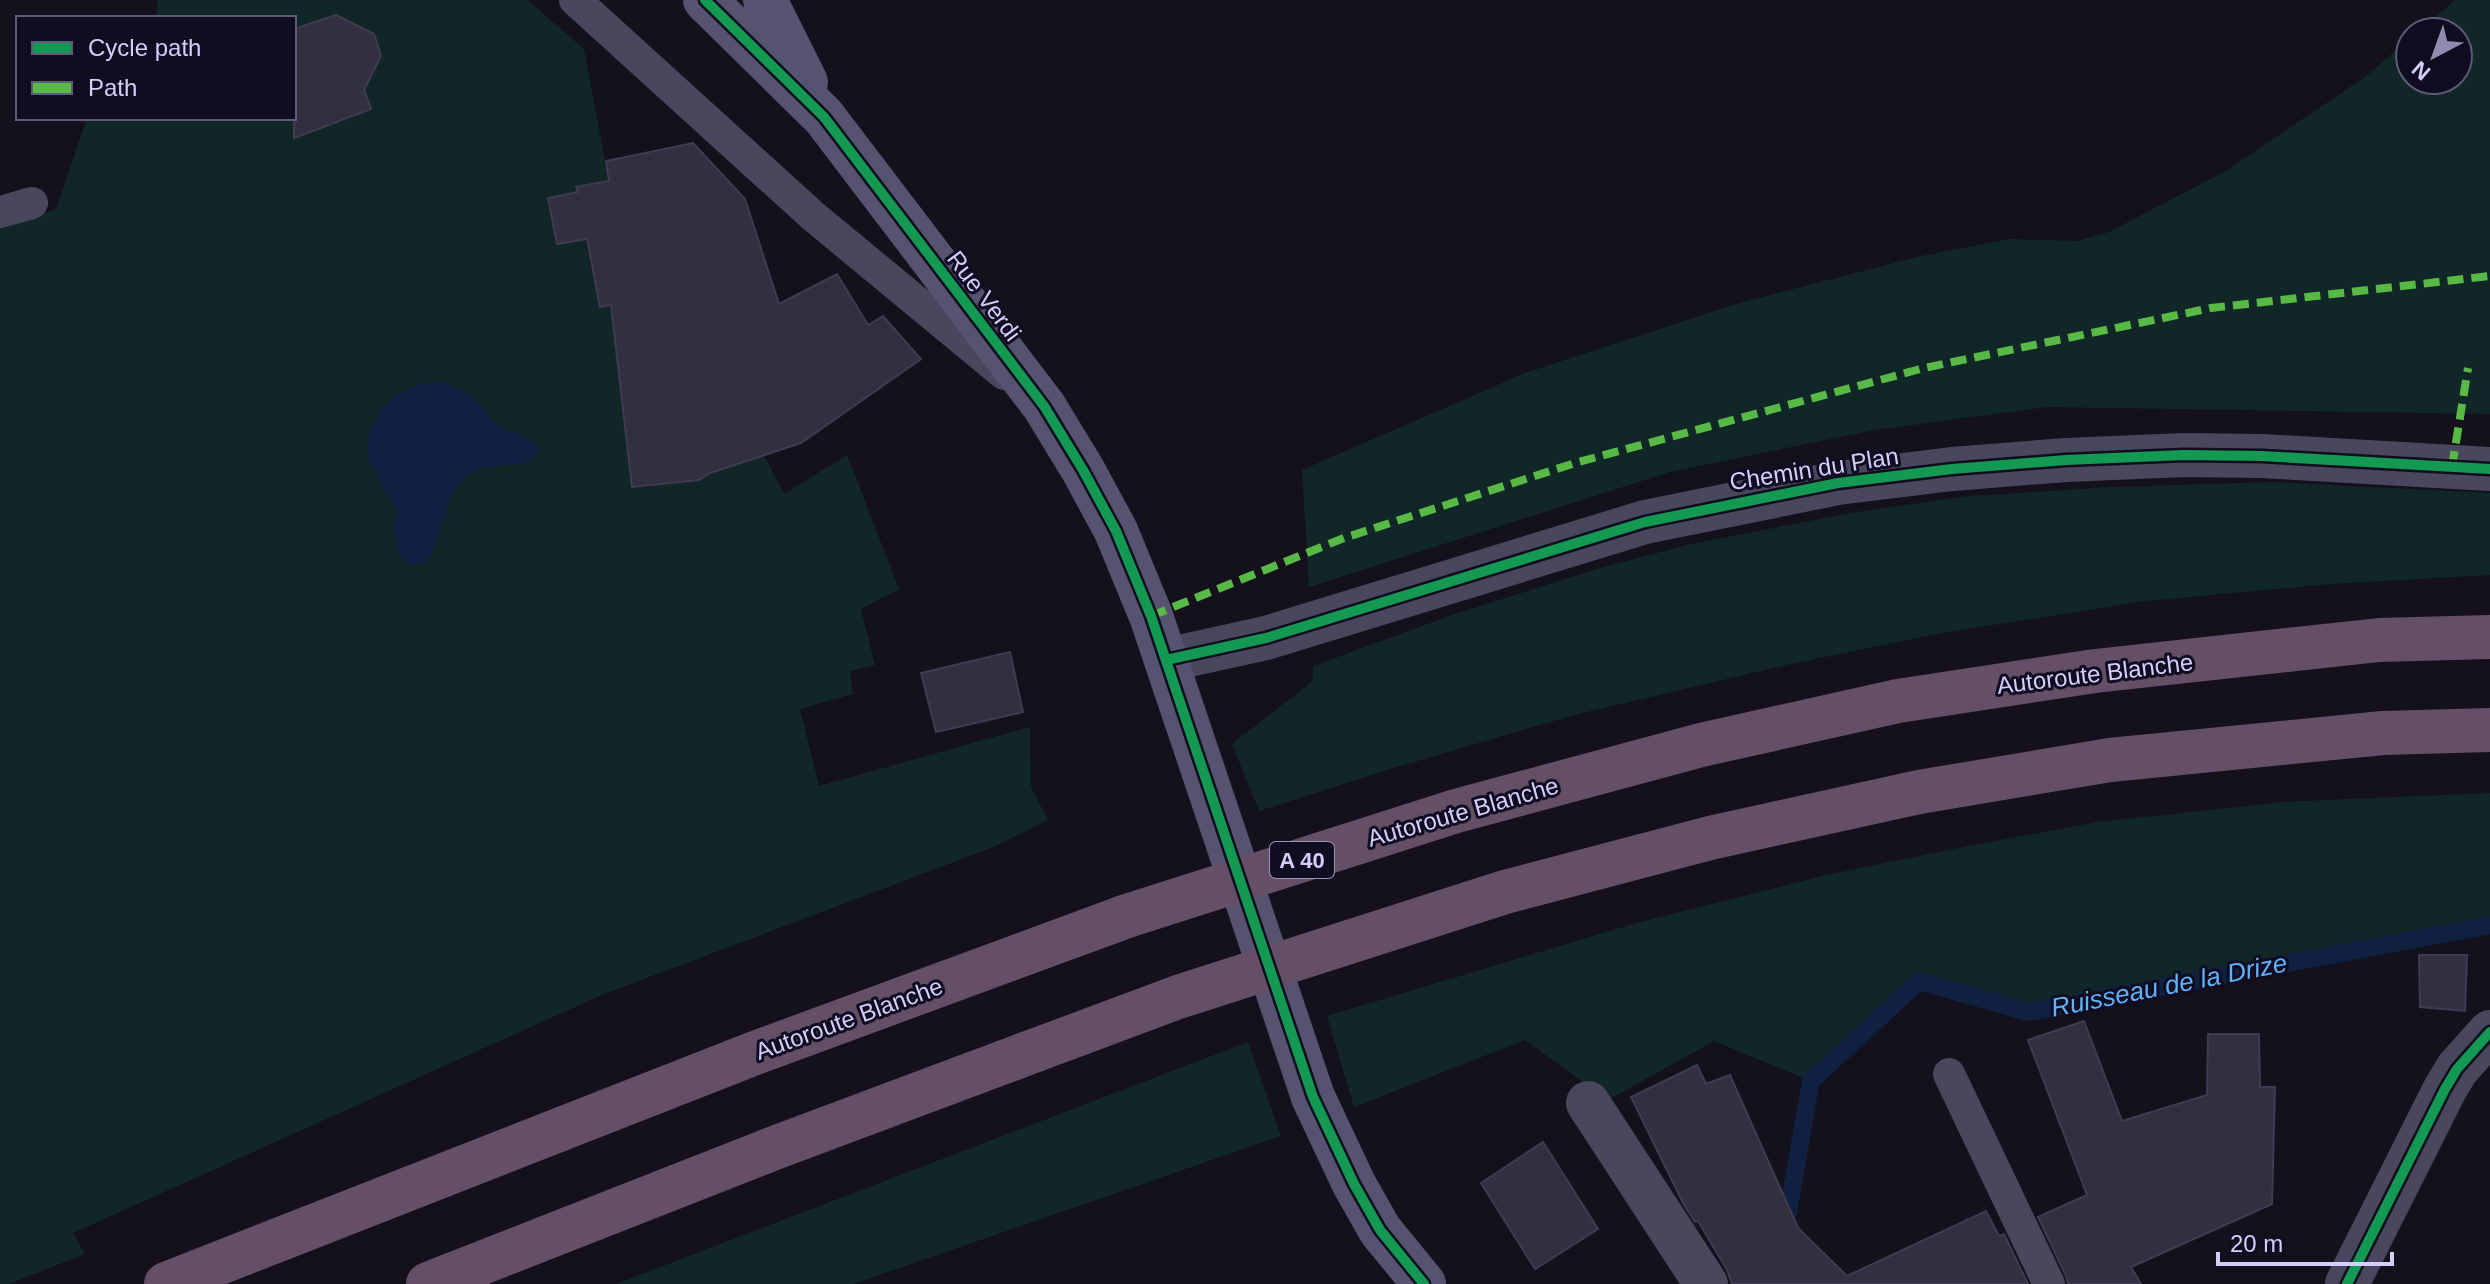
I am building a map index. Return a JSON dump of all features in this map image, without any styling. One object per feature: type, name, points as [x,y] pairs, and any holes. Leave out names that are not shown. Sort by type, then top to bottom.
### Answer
[{"type":"highway","name":"Autoroute Blanche","points":[[166,1284],[755,1053],[1112,922],[1456,811],[1701,745],[1898,701],[2095,671],[2379,640],[2490,637]]},
{"type":"highway","points":[[428,1284],[777,1147],[1178,997],[1505,892],[1710,838],[1919,792],[2110,760],[2383,733],[2490,730]]},
{"type":"street","name":"Rue Verdi","points":[[705,0],[824,117],[1044,406],[1083,470],[1116,531],[1151,616],[1313,1097],[1354,1184],[1380,1230],[1424,1284]]},
{"type":"street","name":"Rue Verdi","points":[[765,0],[824,117]]},
{"type":"street","name":"Chemin du Plan","points":[[1166,660],[1266,638],[1645,522],[1838,483],[1966,468],[2184,455],[2262,456],[2490,469]]},
{"type":"street","points":[[2347,1284],[2445,1089],[2457,1069],[2490,1032]]},
{"type":"street","points":[[1588,1103],[1706,1284]]},
{"type":"lane","points":[[575,0],[813,216],[1044,406]]},
{"type":"lane","points":[[0,212],[32,203]]},
{"type":"lane","points":[[1949,1074],[2049,1284]]},
{"type":"green space","points":[[158,0],[528,0],[584,49],[609,181],[577,187],[578,192],[548,198],[557,244],[585,239],[600,307],[611,305],[632,487],[699,480],[722,466],[723,469],[764,455],[784,494],[847,455],[899,589],[861,609],[875,665],[850,671],[853,694],[800,709],[819,786],[1030,727],[1031,787],[1048,820],[991,848],[604,994],[73,1233],[85,1254],[9,1284],[0,1284],[0,228],[56,209],[86,120],[296,120],[296,16],[156,16]]},
{"type":"green space","points":[[2455,0],[2490,0],[2490,414],[2047,407],[1875,430],[1670,472],[1309,587],[1302,470],[1525,373],[1739,303],[1921,256],[2009,239],[2077,241],[2109,232],[2224,172],[2365,77],[2394,52],[2394,96],[2474,96],[2474,16],[2436,16]]},
{"type":"green space","points":[[2273,482],[2490,493],[2490,575],[2331,584],[2146,601],[1942,633],[1786,665],[1574,715],[1259,811],[1232,744],[1313,681],[1313,666],[1455,614],[1600,568],[1691,544],[1850,513],[1968,496]]},
{"type":"green space","points":[[2490,793],[2490,925],[2028,1012],[1919,981],[1811,1081],[1714,1041],[1608,1100],[1525,1040],[1354,1107],[1327,1016],[1633,924],[1822,876],[1963,847],[2097,822],[2283,802]]},
{"type":"green space","points":[[1248,1042],[1281,1136],[853,1284],[616,1284]]},
{"type":"water","points":[[432,382],[450,385],[467,393],[497,425],[532,440],[540,449],[527,462],[483,468],[462,480],[449,504],[431,556],[424,563],[408,564],[396,543],[396,511],[371,466],[368,445],[376,418],[394,397]]},
{"type":"building","points":[[336,15],[374,34],[381,56],[364,90],[371,109],[294,138],[296,28]]},
{"type":"building","points":[[693,143],[745,199],[779,304],[837,274],[868,325],[883,316],[921,359],[801,443],[710,473],[699,480],[632,487],[611,305],[600,307],[587,239],[557,244],[548,198],[578,192],[576,187],[609,181],[606,161]]},
{"type":"building","points":[[1010,652],[1023,712],[936,732],[921,673]]},
{"type":"building","points":[[2419,955],[2467,955],[2465,1011],[2420,1007]]},
{"type":"building","points":[[2084,1021],[2122,1121],[2207,1095],[2208,1034],[2259,1034],[2260,1087],[2275,1087],[2272,1204],[2131,1267],[2141,1284],[2068,1284],[2038,1217],[2087,1195],[2028,1040]]},
{"type":"building","points":[[1697,1065],[1706,1084],[1730,1075],[1798,1228],[1847,1276],[1986,1211],[1999,1236],[2004,1234],[2028,1284],[1732,1284],[1698,1221],[1695,1222],[1684,1205],[1631,1097]]},
{"type":"building","points":[[1543,1142],[1598,1229],[1535,1269],[1481,1183]]},
{"type":"waterway","name":"Ruisseau de la Drize","points":[[1785,1230],[1811,1081],[1919,981],[2028,1012],[2490,925]]},
{"type":"marked path","points":[[1151,616],[1344,538],[1575,463],[1924,368],[2211,308],[2490,276]]},
{"type":"marked path","points":[[2452,467],[2468,368]]},
{"type":"cycle path","points":[[705,0],[824,117],[1044,406],[1083,470],[1116,531],[1151,616],[1313,1097],[1354,1184],[1380,1230],[1424,1284]]},
{"type":"cycle path","points":[[1166,660],[1266,638],[1645,522],[1838,483],[1952,469],[2184,455],[2262,456],[2490,469]]},
{"type":"cycle path","points":[[2347,1284],[2445,1089],[2457,1069],[2490,1032]]}]
